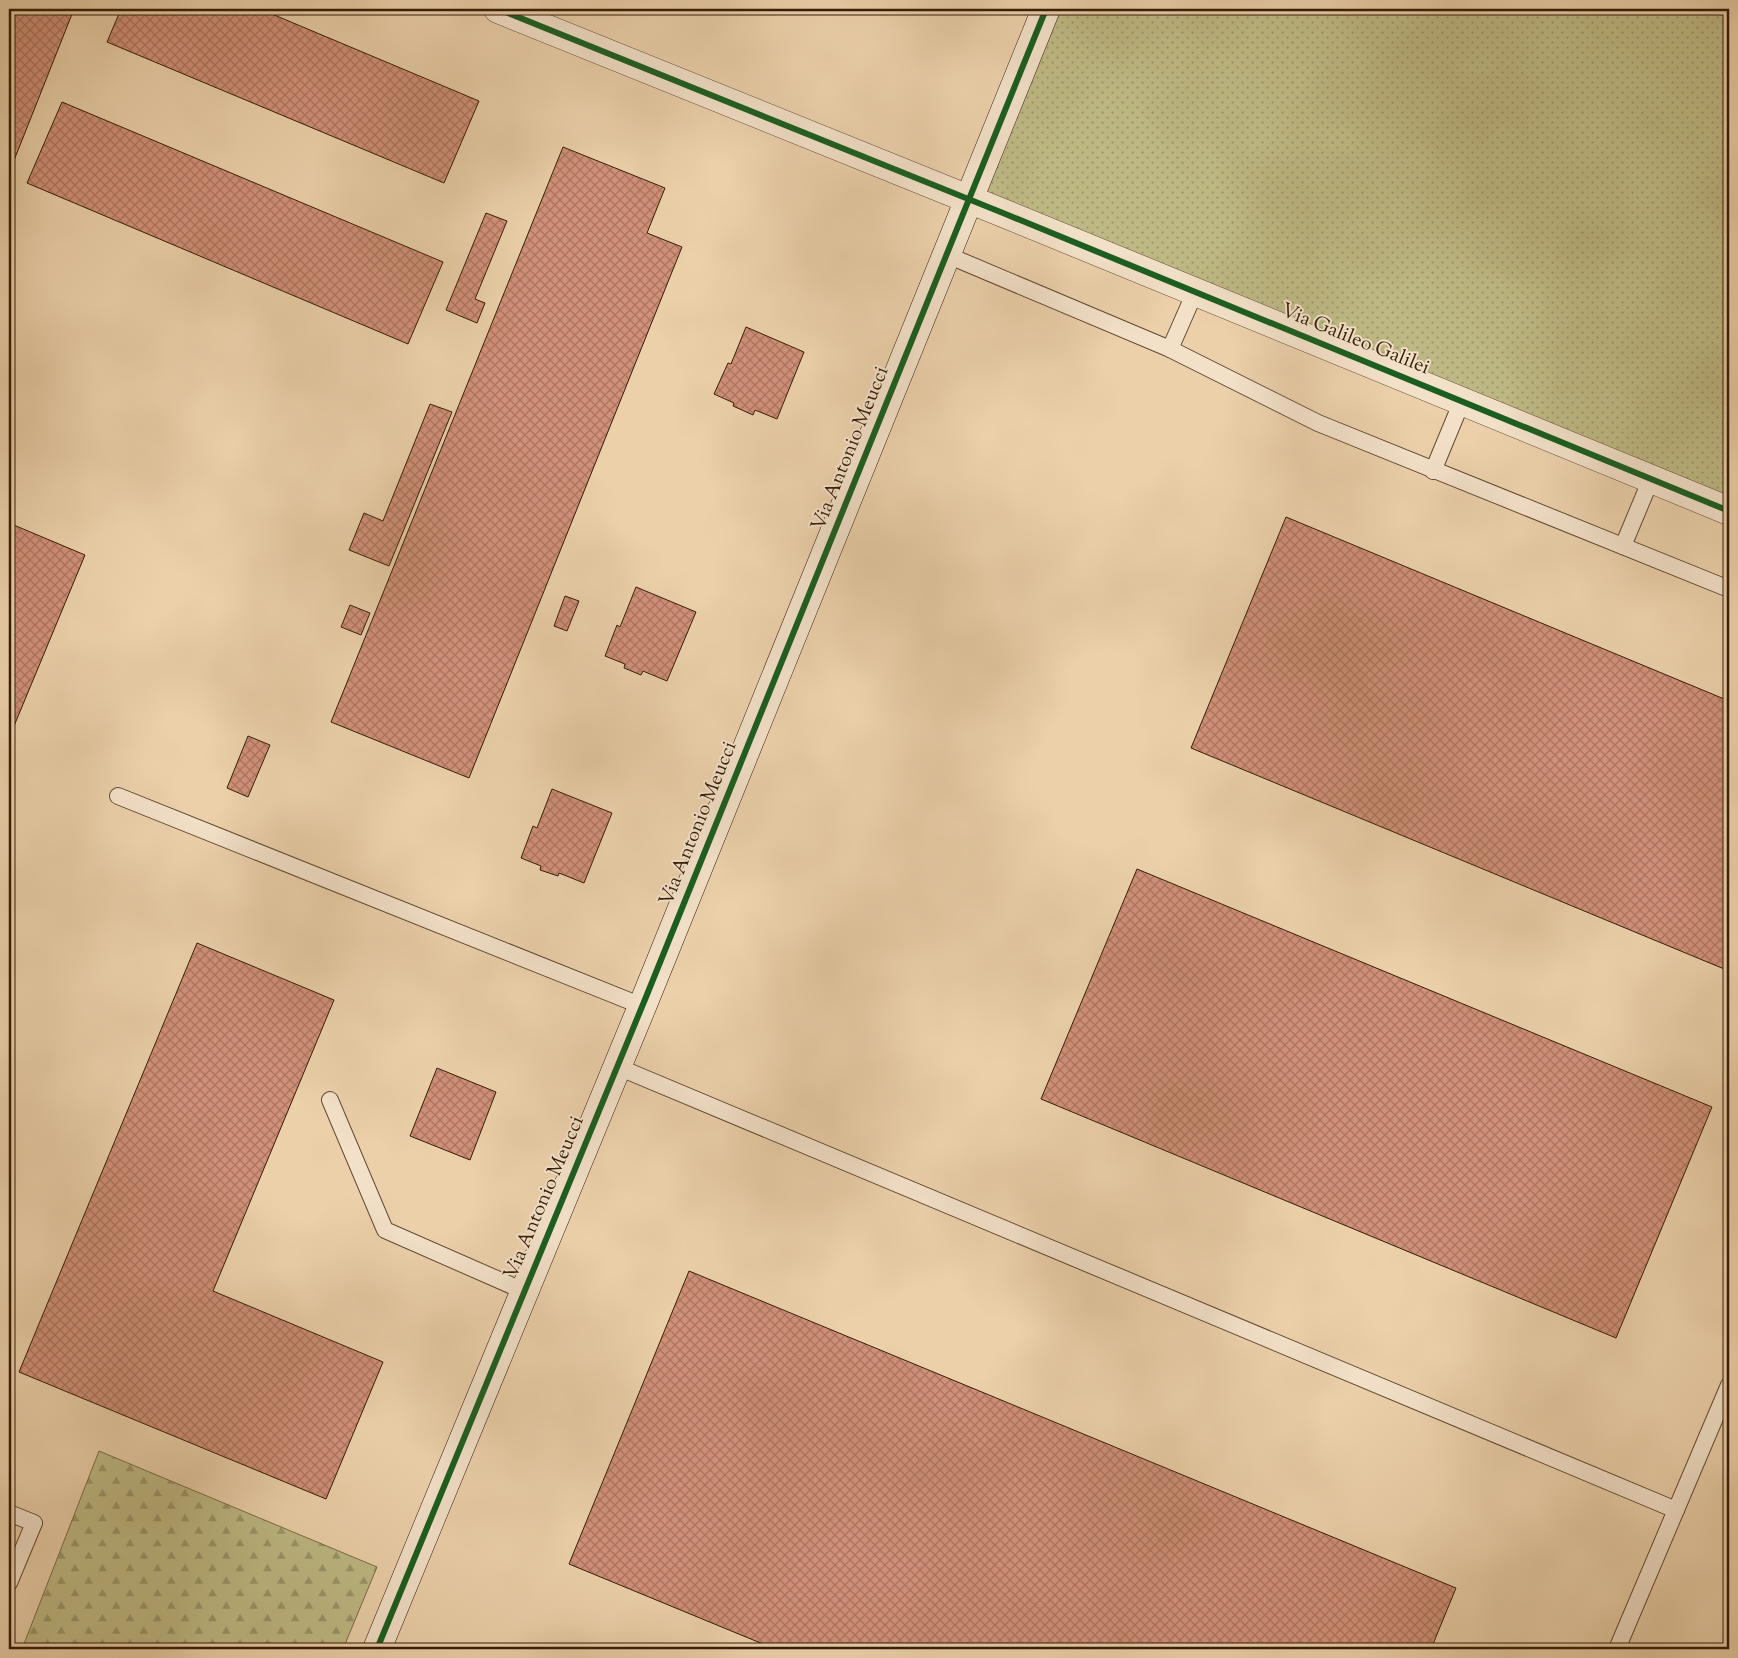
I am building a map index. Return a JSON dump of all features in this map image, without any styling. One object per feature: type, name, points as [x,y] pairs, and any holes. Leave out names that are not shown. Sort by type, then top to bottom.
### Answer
[{"type":"street","name":"Via Galileo Galilei","points":[[498,9],[969,199],[1729,511]]},
{"type":"street","name":"Via Antonio Meucci","points":[[376,1649],[618,1066],[1046,9]]},
{"type":"lane","points":[[946,255],[1170,349],[1318,423],[1729,589]]},
{"type":"lane","points":[[1170,349],[1195,292]]},
{"type":"lane","points":[[1433,471],[1462,401]]},
{"type":"lane","points":[[1623,546],[1651,479]]},
{"type":"lane","points":[[118,796],[642,1006]]},
{"type":"lane","points":[[618,1066],[1676,1510]]},
{"type":"lane","points":[[330,1100],[385,1230],[524,1291]]},
{"type":"lane","points":[[1617,1649],[1729,1385]]},
{"type":"lane","points":[[9,1513],[34,1523],[9,1583]]},
{"type":"green space","points":[[1046,9],[1729,9],[1729,511],[969,199]]},
{"type":"green space","points":[[99,1451],[377,1567],[343,1649],[22,1649]]},
{"type":"building","points":[[9,9],[74,9],[9,173]]},
{"type":"building","points":[[121,9],[260,9],[479,101],[444,183],[107,42]]},
{"type":"building","points":[[62,102],[443,262],[408,344],[27,183]]},
{"type":"building","points":[[563,147],[665,188],[647,233],[682,247],[469,778],[331,722]]},
{"type":"building","points":[[486,213],[507,221],[475,299],[485,303],[477,323],[446,310]]},
{"type":"building","points":[[746,327],[804,352],[777,419],[755,410],[753,415],[733,406],[734,403],[714,394],[728,363],[731,364]]},
{"type":"building","points":[[430,404],[452,412],[389,566],[349,550],[364,513],[383,521]]},
{"type":"building","points":[[1286,517],[1729,701],[1729,971],[1191,748]]},
{"type":"building","points":[[9,523],[85,555],[9,738]]},
{"type":"building","points":[[636,587],[696,612],[667,681],[643,671],[641,675],[624,668],[625,664],[605,656],[617,625],[620,627]]},
{"type":"building","points":[[565,596],[579,601],[567,631],[554,626]]},
{"type":"building","points":[[350,605],[370,613],[361,635],[341,627]]},
{"type":"building","points":[[248,736],[270,745],[248,797],[227,788]]},
{"type":"building","points":[[552,789],[612,813],[584,883],[559,873],[558,876],[540,870],[541,866],[521,858],[533,826],[537,828]]},
{"type":"building","points":[[1137,869],[1712,1107],[1616,1338],[1041,1099]]},
{"type":"building","points":[[197,943],[334,1000],[213,1291],[383,1362],[326,1499],[19,1372]]},
{"type":"building","points":[[437,1068],[496,1092],[470,1160],[410,1136]]},
{"type":"building","points":[[689,1271],[1456,1588],[1431,1649],[775,1649],[569,1564]]},
{"type":"cycle path","points":[[498,9],[1003,213],[1729,511]]},
{"type":"cycle path","points":[[377,1649],[646,997],[1046,9]]}]
